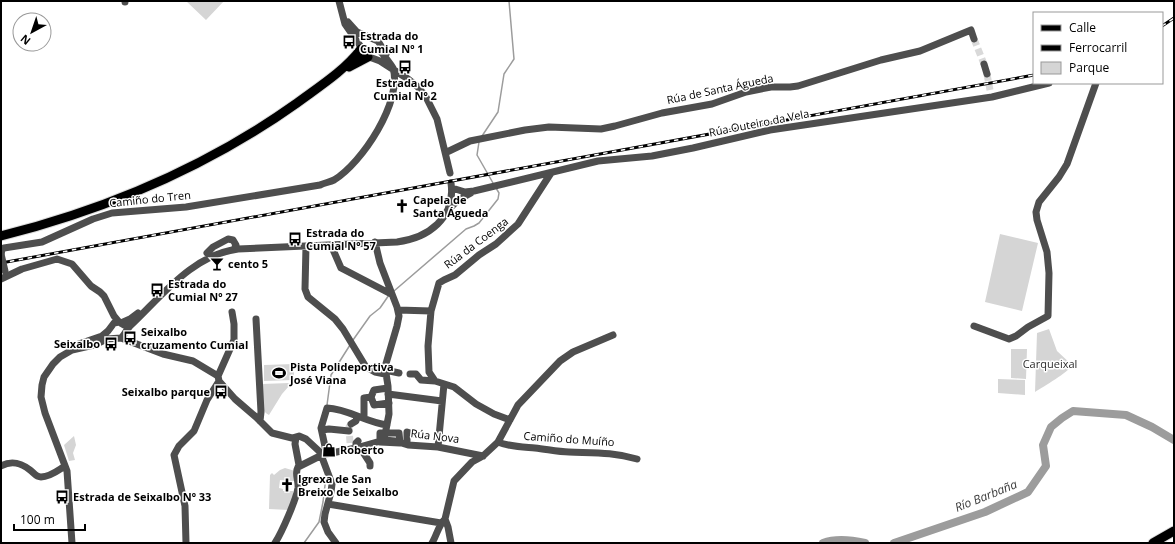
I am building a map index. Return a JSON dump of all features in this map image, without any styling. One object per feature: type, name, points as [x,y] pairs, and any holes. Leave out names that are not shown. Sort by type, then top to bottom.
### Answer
[{"type":"main road","points":[[342,70],[361,48]]},
{"type":"main road","points":[[1,236],[45,225],[100,206],[179,172],[229,146],[272,120],[342,70],[370,57]]},
{"type":"main road","points":[[1153,543],[1174,531]]},
{"type":"street","points":[[339,1],[345,24],[364,55],[393,69],[415,84],[429,100],[437,119],[451,180],[465,192],[474,191]]},
{"type":"street","points":[[341,10],[357,32],[378,41],[393,69]]},
{"type":"street","name":"Rúa de Santa Águeda","points":[[447,152],[470,141],[513,132],[549,127],[601,129],[615,126],[662,113],[712,104],[746,92],[771,87],[790,88],[798,86],[881,60],[920,50],[971,30],[974,39]]},
{"type":"street","points":[[361,48],[364,41],[371,38]]},
{"type":"street","points":[[193,266],[206,258],[228,250],[306,246],[346,242],[406,241],[424,235],[439,223],[449,206],[451,180],[439,114],[430,95],[418,81],[392,62],[381,49]]},
{"type":"street","points":[[370,57],[378,54],[381,49]]},
{"type":"street","points":[[984,64],[987,74]]},
{"type":"street","name":"Camiño do Tren","points":[[4,275],[1,254],[4,248],[42,242],[93,219],[112,213],[186,207],[320,185],[333,181],[360,156],[377,131],[389,106],[394,84],[393,69]]},
{"type":"street","name":"Rúa Outeiro da Vela","points":[[474,191],[598,161],[652,156],[770,130],[1044,84]]},
{"type":"street","points":[[974,326],[1009,339],[1048,316],[1047,252],[1037,220],[1036,212],[1038,202],[1059,177],[1067,164],[1096,84]]},
{"type":"street","name":"Rúa da Coenga","points":[[435,381],[429,372],[428,346],[432,311],[439,284],[455,275],[479,255],[496,244],[518,224],[552,173]]},
{"type":"street","points":[[236,246],[334,243],[414,235],[425,230],[441,216],[449,206],[460,198],[474,191]]},
{"type":"street","points":[[375,242],[388,241],[396,238]]},
{"type":"street","points":[[297,468],[322,455],[383,438],[389,416],[388,391],[385,372],[397,326],[398,310],[382,269],[375,242]]},
{"type":"street","points":[[334,243],[341,268],[391,294]]},
{"type":"street","points":[[72,543],[66,468],[41,402],[43,381],[49,367],[64,354],[123,336],[193,266],[202,258],[225,245]]},
{"type":"street","points":[[69,496],[66,493],[66,479],[38,404],[36,390],[45,368],[60,353],[75,345],[102,336],[116,324],[133,317],[183,269],[207,252],[225,245],[249,246],[256,248]]},
{"type":"street","points":[[306,246],[305,289],[308,297],[334,319],[343,329],[366,367],[375,372],[399,373]]},
{"type":"street","points":[[4,275],[56,259],[72,264],[90,286],[104,296],[114,316],[116,324],[111,333],[123,336],[163,354],[193,361],[219,378],[235,399],[272,432],[292,438],[299,436],[306,439],[322,455],[332,481],[332,492],[324,522],[328,532],[336,543]]},
{"type":"street","points":[[398,310],[432,311]]},
{"type":"street","points":[[186,543],[185,506],[174,455],[179,446],[194,431],[207,400],[219,378],[234,340],[232,312]]},
{"type":"street","points":[[256,319],[261,412],[260,421]]},
{"type":"street","points":[[116,324],[125,326],[123,336]]},
{"type":"street","points":[[432,543],[443,521],[454,481],[472,462],[483,456],[498,442],[518,405],[560,361],[573,352],[613,335]]},
{"type":"street","points":[[410,374],[416,374],[421,380],[435,381],[454,387],[476,404],[488,411],[510,420]]},
{"type":"street","points":[[438,447],[444,384]]},
{"type":"street","points":[[389,403],[374,405],[371,397],[374,390],[388,391],[442,402]]},
{"type":"street","points":[[322,430],[350,428],[361,417],[364,398],[371,397]]},
{"type":"street","points":[[322,455],[326,451],[321,428],[327,408],[334,408],[387,425]]},
{"type":"street","points":[[403,444],[407,432],[413,434]]},
{"type":"street","points":[[275,543],[297,494],[299,484],[295,444],[296,437]]},
{"type":"street","name":"Rúa Nova","points":[[383,438],[403,444],[438,447],[483,456]]},
{"type":"street","name":"Camiño do Muíño","points":[[498,442],[520,447],[569,452],[622,454],[637,459]]},
{"type":"street","points":[[354,446],[361,449],[370,463],[370,466]]},
{"type":"street","points":[[1,466],[7,462],[16,462],[30,470],[35,475],[41,477],[62,470]]},
{"type":"street","points":[[62,470],[68,543]]},
{"type":"street","points":[[328,504],[443,521],[448,527],[451,543]]},
{"type":"green space","points":[[186,1],[224,1],[206,20]]},
{"type":"green space","points":[[1000,234],[1038,243],[1022,311],[985,302]]},
{"type":"green space","name":"Carqueixal","points":[[1049,329],[1057,351],[1072,365],[1061,375],[1035,392],[1037,333]]},
{"type":"green space","points":[[1011,349],[1027,349],[1026,379],[1011,378]]},
{"type":"green space","name":"Pista Polideportiva José Viana","points":[[294,364],[294,380],[264,381],[264,365]]},
{"type":"green space","points":[[998,379],[1025,380],[1025,395],[998,393]]},
{"type":"green space","points":[[289,383],[289,386],[282,394],[269,415],[266,413],[262,406],[262,384]]},
{"type":"green space","points":[[74,436],[76,445],[73,453],[75,460],[69,461],[64,445]]},
{"type":"green space","points":[[285,468],[295,471],[294,481],[280,480],[279,488],[283,489],[283,491],[293,491],[289,510],[269,509],[270,475],[272,473],[274,475]]},
{"type":"waterway","points":[[482,136],[498,112],[504,74],[514,59],[509,1]]},
{"type":"waterway","points":[[479,142],[477,155],[493,183]]},
{"type":"waterway","points":[[394,291],[466,229],[479,223],[498,199],[499,193],[496,188]]},
{"type":"waterway","points":[[353,340],[370,316],[380,308],[389,295]]},
{"type":"waterway","points":[[327,405],[331,375],[350,345]]},
{"type":"waterway","name":"Río Barbaña","points":[[894,543],[985,512],[1028,492],[1046,466],[1043,445],[1051,427],[1073,411],[1126,415],[1152,427],[1174,440]]},
{"type":"waterway","points":[[304,543],[319,522],[326,477]]},
{"type":"waterway","name":"Río Barbaña","points":[[823,543],[833,540],[865,543]]},
{"type":"tunnel","points":[[974,39],[984,64]]},
{"type":"tunnel","points":[[987,74],[990,90]]},
{"type":"tunnel","points":[[350,443],[349,427],[351,424]]},
{"type":"railway","points":[[1163,25],[1174,18]]},
{"type":"railway","points":[[1,263],[1033,75]]},
{"type":"place","name":"Estrada do Cumial Nº 1","points":[[349,42]]},
{"type":"place","name":"Estrada do Cumial Nº 2","points":[[405,67]]},
{"type":"place","name":"Capela de Santa Águeda","points":[[402,206]]},
{"type":"place","name":"Estrada do Cumial Nº 57","points":[[295,239]]},
{"type":"place","name":"cento 5","points":[[217,264]]},
{"type":"place","name":"Estrada do Cumial Nº 27","points":[[157,290]]},
{"type":"place","name":"Seixalbo cruzamento Cumial","points":[[130,338]]},
{"type":"place","name":"Seixalbo","points":[[111,344]]},
{"type":"place","name":"Pista Polideportiva José Viana","points":[[279,373]]},
{"type":"place","name":"Seixalbo parque","points":[[221,392]]},
{"type":"place","name":"Roberto","points":[[329,450]]},
{"type":"place","name":"Igrexa de San Breixo de Seixalbo","points":[[287,485]]},
{"type":"place","name":"Estrada de Seixalbo Nº 33","points":[[62,497]]}]
